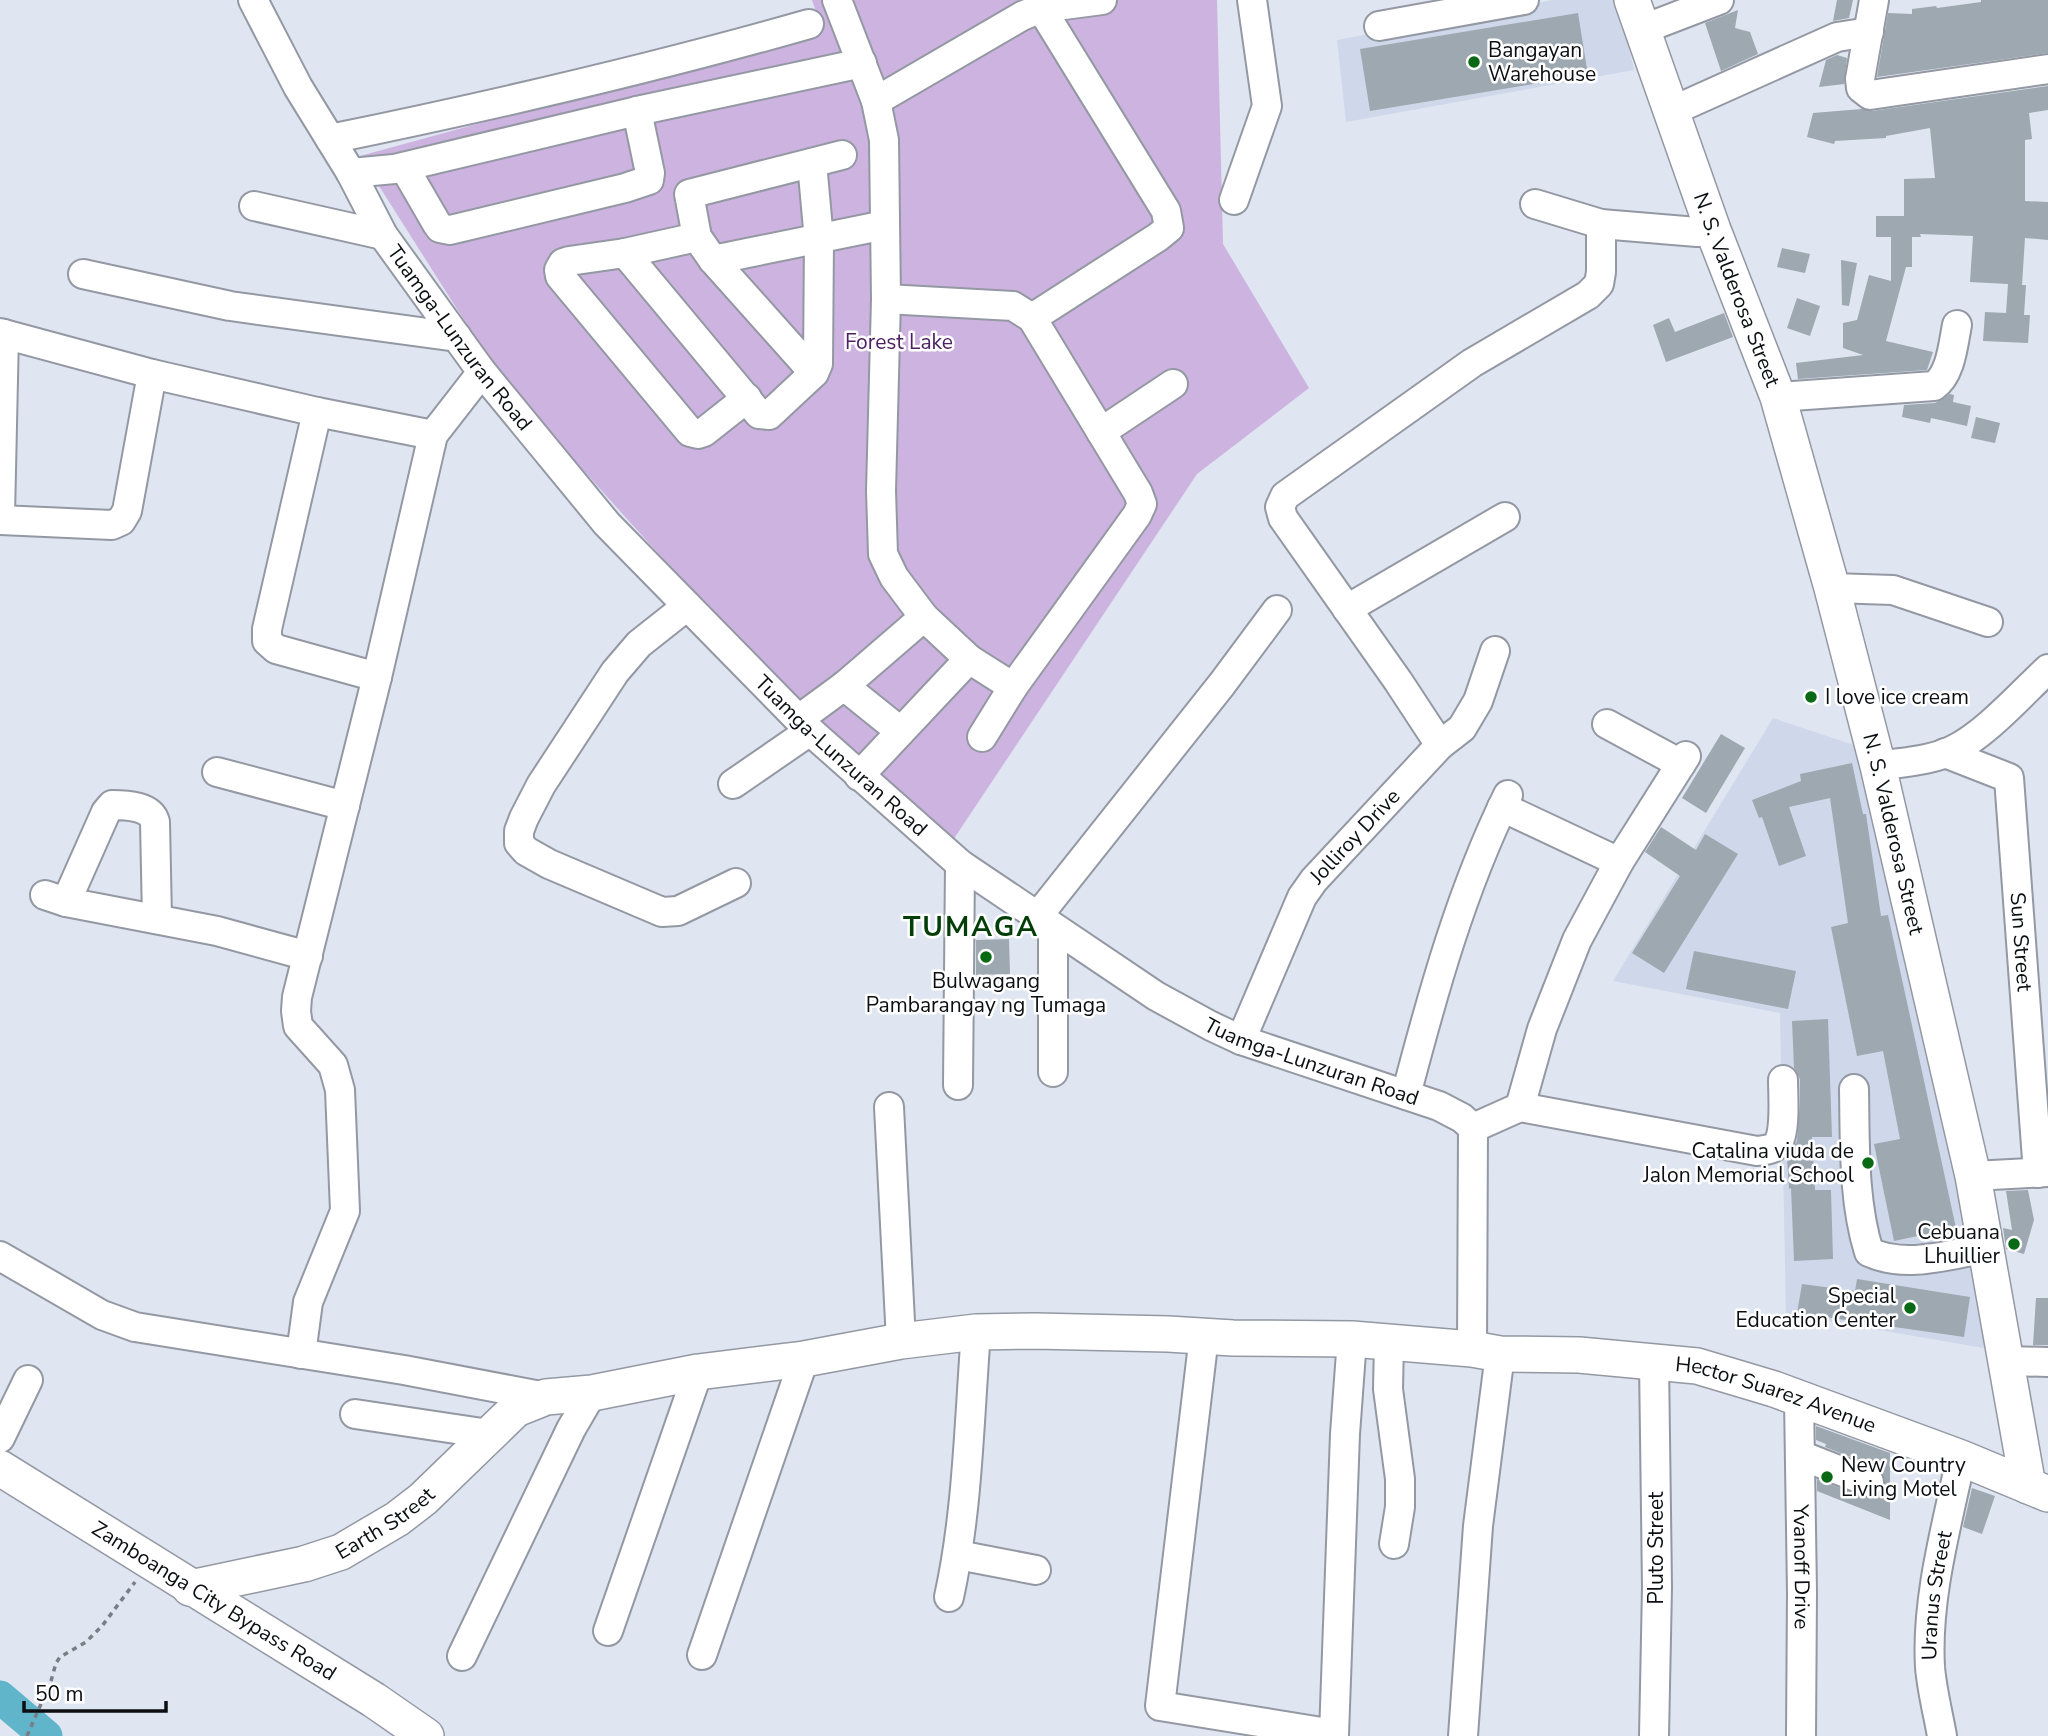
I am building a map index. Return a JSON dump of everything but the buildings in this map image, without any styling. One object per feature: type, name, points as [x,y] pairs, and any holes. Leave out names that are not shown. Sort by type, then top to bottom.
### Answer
[{"type":"main road","name":"N. S. Valderosa Street","points":[[1637,15],[1713,230],[1778,397],[1832,588],[1878,766],[1973,1177],[2006,1361],[2038,1490]]},
{"type":"main road","name":"Earth Street","points":[[190,1588],[304,1564],[341,1552],[397,1519],[423,1499],[516,1409],[546,1397],[592,1393],[698,1372],[804,1359],[901,1341],[976,1332]]},
{"type":"main road","name":"Hector Suarez Avenue","points":[[976,1332],[1352,1339],[1697,1366],[1774,1388],[2038,1490]]},
{"type":"main road","name":"Zamboanga City Bypass Road","points":[[0,1468],[149,1563],[374,1700],[426,1736]]},
{"type":"street","name":"Tuamga-Lunzuran Road","points":[[253,0],[298,87],[351,173],[383,234],[482,372],[607,524],[804,725],[859,776],[960,864],[1156,996],[1241,1040],[1439,1106],[1462,1118],[1473,1128]]},
{"type":"street","points":[[836,0],[876,101],[884,140],[886,299],[881,491],[883,554],[894,577],[924,617],[969,659],[1013,687]]},
{"type":"street","points":[[876,101],[1026,8],[1102,0]]},
{"type":"street","points":[[1234,200],[1267,106],[1252,0]]},
{"type":"street","points":[[1380,26],[1524,0]]},
{"type":"street","points":[[1637,15],[1719,0]]},
{"type":"street","points":[[1882,1],[1868,32],[1860,79],[1861,88],[1870,95],[2048,69]]},
{"type":"street","points":[[1026,8],[1166,211],[1169,228],[1032,318]]},
{"type":"street","points":[[330,139],[458,113],[736,45],[809,24]]},
{"type":"street","points":[[1672,111],[1837,37],[1868,32]]},
{"type":"street","points":[[351,173],[404,167],[637,111],[862,63]]},
{"type":"street","points":[[637,111],[650,173],[649,180]]},
{"type":"street","points":[[689,194],[842,155]]},
{"type":"street","points":[[625,253],[760,414],[769,415],[814,373],[820,355],[819,240],[812,163]]},
{"type":"street","points":[[404,167],[437,224],[440,228],[450,230],[649,180],[665,177],[675,179],[683,184],[689,194],[697,237],[713,260],[814,373]]},
{"type":"street","points":[[1535,204],[1601,224],[1697,232],[1713,230]]},
{"type":"street","points":[[254,206],[383,234]]},
{"type":"street","points":[[1440,745],[1283,517],[1280,507],[1285,496],[1472,363],[1588,295],[1599,284],[1601,224]]},
{"type":"street","points":[[713,260],[885,225]]},
{"type":"street","points":[[697,237],[563,263],[560,276],[690,432],[704,432],[747,398]]},
{"type":"street","points":[[83,274],[230,306],[457,337]]},
{"type":"street","points":[[886,299],[1013,306],[1032,318],[1139,493],[1142,503],[1137,515],[1013,687],[982,737]]},
{"type":"street","points":[[1778,397],[1934,386],[1942,379],[1958,325]]},
{"type":"street","points":[[152,374],[127,511],[121,522],[113,525],[0,518],[2,333],[152,374],[433,436]]},
{"type":"street","points":[[301,1354],[308,1302],[345,1212],[340,1090],[334,1065],[298,1026],[298,997],[433,436],[482,372]]},
{"type":"street","points":[[1101,432],[1173,384]]},
{"type":"street","points":[[317,412],[267,629],[267,641],[276,649],[377,677]]},
{"type":"street","points":[[1347,609],[1505,517]]},
{"type":"street","points":[[1832,588],[1893,590],[1988,622]]},
{"type":"street","points":[[687,606],[639,644],[615,672],[541,785],[523,818],[519,843],[526,851],[550,864],[662,912],[678,911],[736,883]]},
{"type":"street","points":[[1053,1072],[1045,922],[1277,610]]},
{"type":"street","points":[[733,784],[804,725],[844,686],[924,617]]},
{"type":"street","name":"Jolliroy Drive","points":[[1241,1040],[1303,897],[1314,880],[1440,745],[1462,728],[1478,701],[1495,651]]},
{"type":"street","points":[[859,776],[969,659]]},
{"type":"street","points":[[1878,766],[1953,750],[1978,734],[2048,669]]},
{"type":"street","points":[[844,686],[900,731]]},
{"type":"street","points":[[1520,1107],[1542,1029],[1572,953],[1619,862],[1683,760],[1607,724]]},
{"type":"street","name":"Sun Street","points":[[1940,754],[2009,778],[2043,1173]]},
{"type":"street","points":[[218,772],[345,806]]},
{"type":"street","points":[[1406,1095],[1458,913],[1505,801],[1619,862]]},
{"type":"street","points":[[157,919],[153,814],[148,810],[112,805],[55,898],[157,919],[218,931],[308,956]]},
{"type":"street","points":[[958,1086],[960,864]]},
{"type":"street","points":[[1463,1736],[1487,1351],[1473,1128],[1520,1107],[1757,1151],[1770,1149],[1778,1143],[1782,1124],[1783,1080]]},
{"type":"street","points":[[1854,1089],[1855,1161],[1863,1232],[1869,1252],[1886,1260],[1913,1261],[1986,1248]]},
{"type":"street","points":[[889,1107],[901,1341]]},
{"type":"street","points":[[1973,1177],[2043,1173]]},
{"type":"street","points":[[0,1256],[102,1315],[135,1327],[404,1370],[546,1397]]},
{"type":"street","points":[[949,1597],[958,1555],[976,1332]]},
{"type":"street","points":[[1204,1336],[1160,1706],[1334,1734],[1352,1339]]},
{"type":"street","points":[[1389,1342],[1388,1389],[1400,1479],[1400,1507],[1394,1544]]},
{"type":"street","points":[[702,1655],[804,1359]]},
{"type":"street","name":"Pluto Street","points":[[1654,1361],[1657,1587],[1654,1736]]},
{"type":"street","points":[[2006,1361],[2048,1362]]},
{"type":"street","points":[[608,1631],[698,1372]]},
{"type":"street","points":[[0,1438],[29,1380]]},
{"type":"street","points":[[462,1656],[571,1429],[592,1393]]},
{"type":"street","name":"Yvanoff Drive","points":[[1799,1399],[1801,1736]]},
{"type":"street","points":[[355,1414],[489,1434]]},
{"type":"street","points":[[1800,1455],[1869,1482]]},
{"type":"street","name":"Uranus Street","points":[[1943,1736],[1933,1696],[1930,1664],[1934,1599],[1961,1458]]},
{"type":"street","points":[[958,1555],[1036,1570]]},
{"type":"path","points":[[27,1736],[56,1662],[86,1642],[102,1626],[149,1563]]},
{"type":"shaded area","points":[[1553,0],[1618,0],[1634,70],[1346,122],[1337,40]]},
{"type":"shaded area","name":"Catalina viuda de Jalon Memorial School","points":[[1773,718],[1857,746],[1995,1350],[1786,1314],[1780,1013],[1613,981]]},
{"type":"green space","name":"Forest Lake","points":[[812,0],[1217,0],[1223,244],[1309,388],[1197,474],[949,846],[801,712],[502,380],[360,156],[822,30]]},
{"type":"waterway","points":[[0,1697],[46,1736]]},
{"type":"place","name":"Bangayan Warehouse","points":[[1474,62]]},
{"type":"place","name":"I love ice cream","points":[[1811,697]]},
{"type":"place","name":"Bulwagang Pambarangay ng Tumaga","points":[[986,957]]},
{"type":"place","name":"Catalina viuda de Jalon Memorial School","points":[[1868,1163]]},
{"type":"place","name":"Cebuana Lhuillier","points":[[2014,1244]]},
{"type":"place","name":"Special Education Center","points":[[1910,1308]]},
{"type":"place","name":"New Country Living Motel","points":[[1827,1477]]},
{"type":"district","name":"TUMAGA","points":[[971,927]]}]
